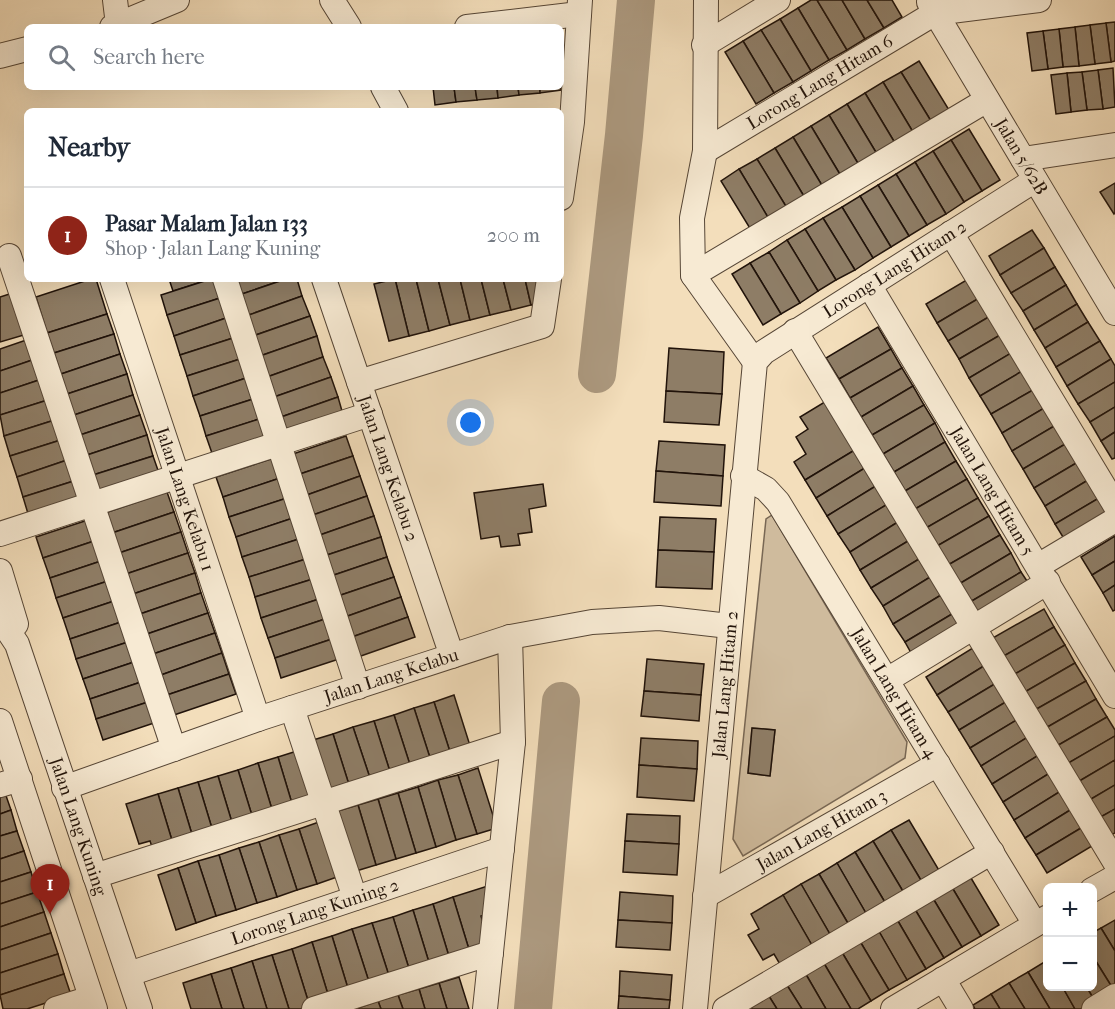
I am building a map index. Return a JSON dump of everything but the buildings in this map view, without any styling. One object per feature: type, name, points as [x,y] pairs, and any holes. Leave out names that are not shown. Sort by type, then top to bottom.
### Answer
[{"type":"street","points":[[115,0],[115,24]]},
{"type":"street","points":[[120,24],[177,0]]},
{"type":"street","points":[[332,0],[347,24]]},
{"type":"street","points":[[706,0],[705,151],[692,218],[693,275],[755,362]]},
{"type":"street","points":[[704,45],[778,0]]},
{"type":"street","points":[[931,6],[1039,0]]},
{"type":"street","name":"Jalan 5/62B","points":[[931,6],[1115,313]]},
{"type":"street","name":"Lorong Lang Hitam 6","points":[[705,151],[931,6]]},
{"type":"street","points":[[483,24],[580,7],[564,160]]},
{"type":"street","points":[[0,56],[24,50]]},
{"type":"street","points":[[385,90],[394,108]]},
{"type":"street","points":[[693,275],[987,100]]},
{"type":"street","points":[[1023,159],[1115,145]]},
{"type":"street","name":"Lorong Lang Hitam 2","points":[[755,362],[764,352],[1035,180]]},
{"type":"street","points":[[951,232],[1115,505]]},
{"type":"street","points":[[12,255],[174,749]]},
{"type":"street","name":"Jalan Lang Kelabu 1","points":[[113,282],[258,719]]},
{"type":"street","points":[[226,282],[358,687]]},
{"type":"street","name":"Jalan Lang Kelabu 2","points":[[326,282],[452,656]]},
{"type":"street","points":[[359,382],[542,326],[549,282]]},
{"type":"street","name":"Jalan Lang Hitam 5","points":[[869,285],[1115,696]]},
{"type":"street","points":[[795,332],[1115,862]]},
{"type":"street","name":"Jalan Lang Hitam 2","points":[[695,1009],[755,362]]},
{"type":"street","points":[[0,534],[177,474],[370,414]]},
{"type":"street","name":"Jalan Lang Hitam 4","points":[[743,476],[766,489],[778,502],[992,852],[1041,920]]},
{"type":"street","points":[[887,680],[974,627],[1115,520]]},
{"type":"street","name":"Jalan Lang Kuning","points":[[0,571],[16,622],[17,644],[140,1009]]},
{"type":"street","name":"Jalan Lang Kuning","points":[[0,609],[5,627],[17,644]]},
{"type":"street","name":"Jalan Lang Kelabu","points":[[64,788],[258,719],[510,637],[591,622],[659,618],[729,627]]},
{"type":"street","points":[[485,1009],[513,742],[510,637]]},
{"type":"street","points":[[292,708],[355,898]]},
{"type":"street","points":[[0,721],[10,782],[93,1004],[56,1009]]},
{"type":"street","points":[[95,876],[513,742]]},
{"type":"street","name":"Jalan Lang Hitam 3","points":[[705,896],[938,764]]},
{"type":"street","name":"Lorong Lang Kuning 2","points":[[129,974],[502,849]]},
{"type":"street","points":[[725,1009],[992,852]]},
{"type":"street","points":[[1097,887],[1115,877]]},
{"type":"street","points":[[893,1009],[1041,920]]},
{"type":"street","points":[[314,1009],[492,953]]},
{"type":"street","points":[[943,979],[961,1009]]},
{"type":"street","points":[[1094,1009],[1115,996]]},
{"type":"shaded area","points":[[772,515],[907,742],[905,758],[743,856],[733,839],[766,519]],"holes":[[[752,728],[775,730],[770,776],[748,773]]]},
{"type":"waterway","points":[[597,374],[624,135],[636,0]]},
{"type":"waterway","points":[[533,1009],[561,701]]},
{"type":"place","name":"Pasar Malam Jalan 133","points":[[50,914]]}]
